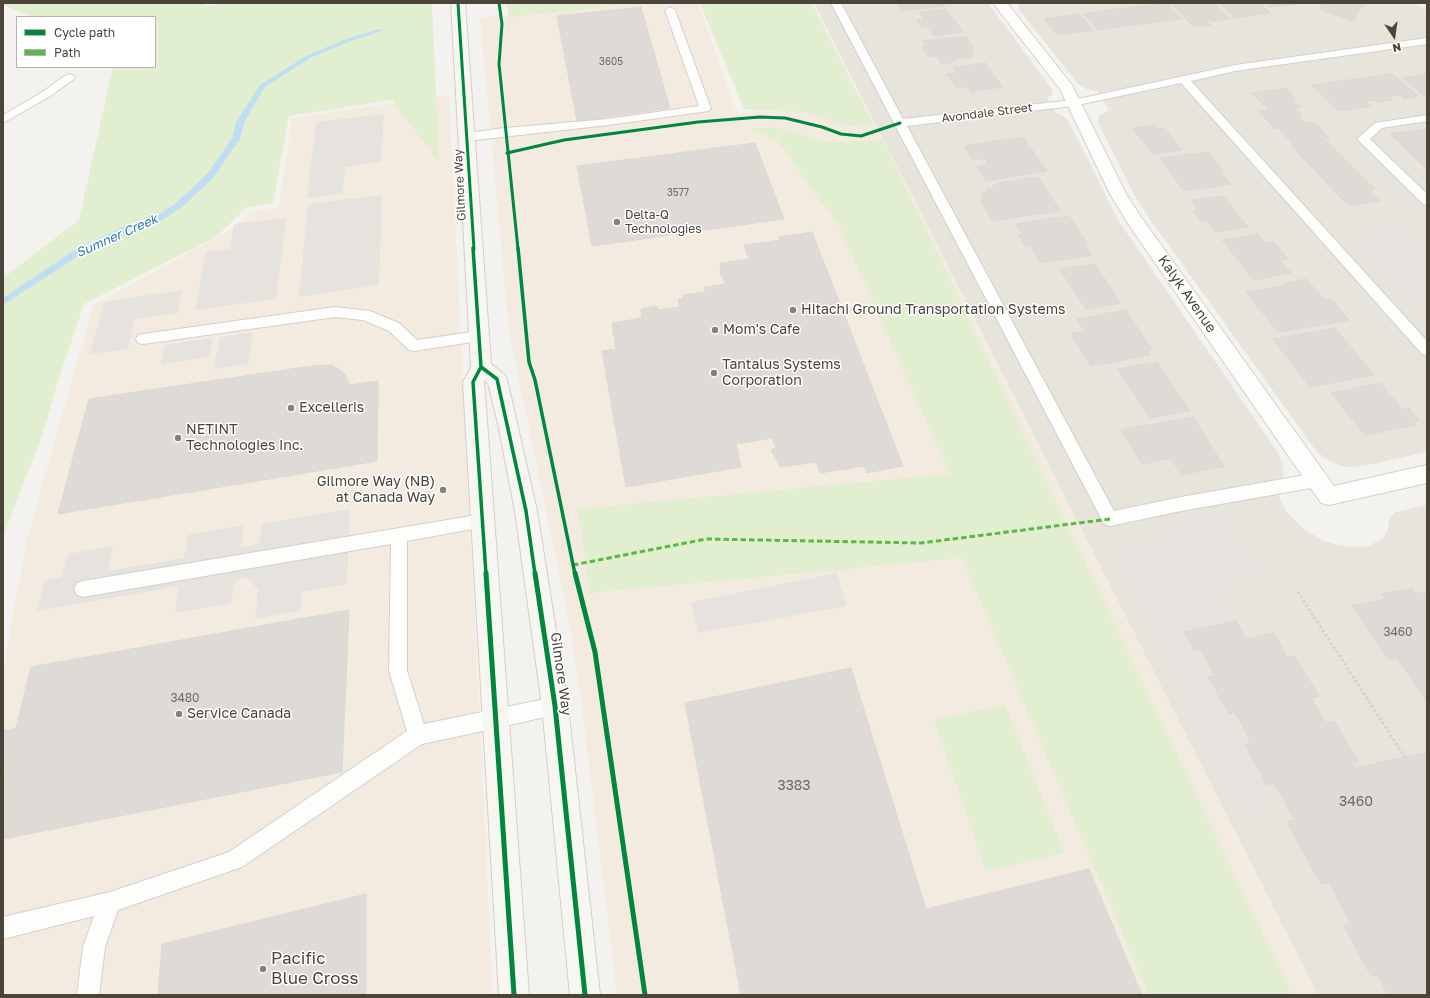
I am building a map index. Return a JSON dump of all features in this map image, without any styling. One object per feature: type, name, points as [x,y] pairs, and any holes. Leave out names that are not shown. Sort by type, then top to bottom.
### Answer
[{"type":"street","name":"Gilmore Way","points":[[458,3],[482,366],[497,379],[526,511],[555,706],[586,995]]},
{"type":"street","name":"Kalyk Avenue","points":[[1000,3],[1067,88],[1118,194],[1135,222],[1329,496],[1427,474]]},
{"type":"street","points":[[482,366],[473,382],[497,719],[514,995]]},
{"type":"lane","points":[[836,3],[1110,519],[1181,504],[1317,480]]},
{"type":"lane","points":[[467,138],[505,132],[608,122],[706,109],[670,10]]},
{"type":"lane","name":"Avondale Street","points":[[900,124],[1074,103],[1235,68],[1427,42]]},
{"type":"lane","points":[[3,120],[45,95],[70,77]]},
{"type":"lane","points":[[1184,80],[1427,350]]},
{"type":"lane","points":[[1427,118],[1379,125],[1363,139],[1427,201]]},
{"type":"lane","points":[[144,338],[335,312],[365,316],[394,327],[414,346],[479,336]]},
{"type":"lane","points":[[82,589],[483,521]]},
{"type":"lane","points":[[399,536],[398,671],[418,735]]},
{"type":"lane","points":[[3,928],[110,902],[235,860],[418,735],[555,706]]},
{"type":"lane","points":[[88,995],[94,947],[110,902]]},
{"type":"path","points":[[1298,592],[1405,757]]},
{"type":"shaded area","points":[[615,3],[698,3],[737,113],[861,97],[1318,995],[617,995],[581,699],[570,627],[509,331],[480,18]]},
{"type":"shaded area","points":[[814,3],[988,3],[1052,89],[1052,94],[1047,98],[1056,113],[1066,118],[1073,130],[1118,220],[1278,453],[1282,462],[1284,475],[1278,491],[1280,500],[1287,512],[1304,529],[1322,540],[1340,546],[1362,547],[1371,545],[1383,538],[1387,532],[1390,517],[1395,512],[1427,505],[1427,995],[1318,995]]},
{"type":"shaded area","points":[[1019,3],[1414,3],[1427,10],[1427,452],[1363,466],[1345,467],[1331,462],[1317,452],[1154,225],[1135,196],[1098,123],[1099,116],[1109,110],[1097,91],[1086,89],[1078,84],[1020,11],[1018,7]]},
{"type":"shaded area","points":[[449,95],[493,995],[3,995],[3,672],[26,543],[93,305],[225,233],[251,212],[279,207],[292,118]]},
{"type":"shaded area","points":[[384,114],[381,162],[345,167],[343,193],[307,198],[316,122]]},
{"type":"shaded area","points":[[382,195],[379,285],[299,297],[308,204]]},
{"type":"shaded area","points":[[286,218],[276,299],[195,310],[206,252],[230,249],[234,224]]},
{"type":"shaded area","points":[[1395,219],[1409,233],[1427,230],[1427,321],[1354,242],[1373,238],[1361,225]]},
{"type":"shaded area","points":[[182,290],[178,313],[135,319],[128,349],[90,354],[104,302]]},
{"type":"shaded area","points":[[253,332],[248,364],[214,369],[220,337]]},
{"type":"shaded area","points":[[212,338],[209,357],[161,364],[164,345]]},
{"type":"shaded area","points":[[350,509],[347,584],[302,592],[300,611],[255,619],[258,590],[250,580],[244,577],[238,580],[234,585],[231,603],[175,613],[179,586],[37,611],[45,580],[62,577],[68,554],[113,546],[108,571],[184,558],[188,535],[244,525],[241,547],[259,544],[262,524]]},
{"type":"shaded area","points":[[1224,511],[1265,578],[1217,588],[1236,621],[1184,633],[1279,806],[1241,815],[1108,545],[1186,529],[1180,520]]},
{"type":"shaded area","points":[[837,573],[847,606],[698,633],[691,602]]},
{"type":"green space","points":[[3,3],[205,3],[205,6],[231,3],[432,3],[439,162],[392,100],[289,116],[273,203],[247,207],[216,237],[84,304],[59,378],[42,436],[3,536],[3,278],[79,220],[113,68],[156,68],[156,16],[30,16],[3,5]]},
{"type":"green space","points":[[506,3],[640,3],[509,17]]},
{"type":"green space","points":[[700,3],[812,3],[873,124],[848,126],[808,112],[744,109]]},
{"type":"green space","points":[[774,127],[826,142],[883,140],[1292,995],[1149,995],[962,558],[590,593],[578,509],[950,474],[840,228],[777,140],[750,129]]},
{"type":"green space","points":[[1005,705],[1064,853],[986,871],[934,720]]},
{"type":"building","points":[[897,3],[943,3],[945,6],[902,11]]},
{"type":"building","points":[[1167,3],[1182,19],[1141,24],[1127,8]]},
{"type":"building","points":[[1171,3],[1214,3],[1230,19],[1211,21],[1206,20],[1211,25],[1194,27]]},
{"type":"building","points":[[1220,3],[1259,3],[1270,13],[1235,18]]},
{"type":"building","points":[[1266,3],[1305,3],[1271,7]]},
{"type":"building","points":[[1316,3],[1364,4],[1353,21],[1323,11],[1324,10],[1321,9],[1323,6]]},
{"type":"building","points":[[641,7],[670,108],[577,121],[557,16]]},
{"type":"building","points":[[1125,8],[1140,24],[1098,30],[1084,14]]},
{"type":"building","points":[[946,9],[963,32],[934,36],[928,27],[922,27],[917,20],[924,19],[919,12]]},
{"type":"building","points":[[1080,14],[1093,30],[1057,35],[1044,19]]},
{"type":"building","points":[[966,37],[974,50],[971,53],[973,56],[971,58],[955,58],[957,61],[942,64],[937,56],[929,57],[922,47],[926,46],[923,41]]},
{"type":"building","points":[[985,63],[1002,87],[971,92],[968,86],[956,88],[947,74],[958,73],[954,68]]},
{"type":"building","points":[[1392,74],[1418,96],[1404,99],[1400,95],[1389,97],[1392,100],[1377,102],[1375,100],[1365,101],[1371,106],[1338,111],[1312,85]]},
{"type":"building","points":[[1427,74],[1427,98],[1402,78]]},
{"type":"building","points":[[1286,88],[1295,97],[1291,98],[1301,107],[1295,108],[1302,116],[1298,117],[1305,123],[1314,122],[1330,138],[1324,139],[1375,189],[1370,190],[1381,201],[1349,206],[1291,146],[1295,146],[1278,128],[1275,129],[1258,111],[1269,110],[1252,93]]},
{"type":"building","points":[[1155,125],[1158,129],[1164,128],[1182,150],[1153,154],[1132,128]]},
{"type":"building","points":[[1427,129],[1427,169],[1390,134]]},
{"type":"building","points":[[1024,137],[1035,154],[986,161],[984,158],[973,160],[964,146]]},
{"type":"building","points":[[755,143],[784,219],[592,246],[577,166]]},
{"type":"building","points":[[1208,152],[1223,171],[1220,171],[1231,184],[1184,191],[1160,158]]},
{"type":"building","points":[[1035,154],[1047,171],[986,181],[977,167],[988,164],[986,161]]},
{"type":"building","points":[[1038,177],[1060,211],[993,221],[981,202],[984,195],[982,192],[988,192],[986,189],[993,188],[992,186],[998,185],[997,183]]},
{"type":"building","points":[[1223,196],[1248,227],[1216,232],[1207,221],[1201,221],[1193,211],[1199,210],[1191,200]]},
{"type":"building","points":[[1069,216],[1088,245],[1085,245],[1092,255],[1040,263],[1030,246],[1026,247],[1019,235],[1023,234],[1016,224]]},
{"type":"building","points":[[812,232],[903,466],[867,473],[864,466],[820,473],[817,462],[780,467],[771,450],[776,447],[772,438],[736,444],[741,467],[626,487],[602,351],[616,349],[612,323],[642,318],[641,309],[657,306],[658,310],[680,307],[678,299],[684,299],[683,295],[706,292],[704,287],[725,284],[723,277],[721,276],[720,263],[749,259],[744,245],[780,240],[779,237]]},
{"type":"building","points":[[1257,234],[1265,243],[1274,242],[1288,259],[1280,260],[1291,273],[1254,280],[1222,240]]},
{"type":"building","points":[[1095,264],[1121,303],[1086,309],[1060,269]]},
{"type":"building","points":[[1306,279],[1324,299],[1330,298],[1349,320],[1278,332],[1246,292],[1286,285],[1284,283]]},
{"type":"building","points":[[1126,310],[1152,350],[1147,351],[1150,355],[1091,366],[1071,334],[1085,331],[1077,319]]},
{"type":"building","points":[[1335,328],[1374,375],[1310,387],[1273,339]]},
{"type":"building","points":[[1157,362],[1190,411],[1150,418],[1118,369]]},
{"type":"building","points":[[332,365],[344,373],[350,385],[378,381],[377,461],[58,514],[89,399],[311,366]]},
{"type":"building","points":[[1380,383],[1403,410],[1409,408],[1419,420],[1413,422],[1415,425],[1365,435],[1331,393]]},
{"type":"building","points":[[1193,417],[1224,466],[1181,475],[1171,458],[1142,464],[1121,430]]},
{"type":"building","points":[[1411,588],[1416,594],[1427,592],[1427,702],[1397,658],[1389,660],[1352,606],[1385,599],[1382,594]]},
{"type":"building","points":[[349,610],[342,772],[3,839],[3,778],[6,768],[3,768],[3,731],[16,728],[31,667]]},
{"type":"building","points":[[1236,621],[1246,639],[1274,633],[1287,657],[1294,656],[1319,696],[1311,698],[1326,723],[1334,721],[1358,761],[1352,763],[1355,768],[1427,752],[1427,995],[1388,995],[1378,975],[1371,976],[1344,926],[1351,924],[1329,882],[1321,884],[1287,822],[1295,820],[1274,783],[1267,785],[1245,744],[1251,742],[1235,712],[1229,714],[1208,676],[1215,676],[1201,649],[1194,650],[1184,632]]},
{"type":"building","points":[[851,668],[926,909],[1089,869],[1142,995],[741,995],[685,703]]},
{"type":"building","name":"Pacific Blue Cross","points":[[366,894],[366,995],[158,995],[162,944]]},
{"type":"waterway","name":"Sumner Creek","points":[[3,302],[78,252],[128,228],[150,224],[178,206],[210,176],[237,137],[240,122],[262,86],[308,57],[346,41],[381,30]]},
{"type":"marked path","points":[[573,565],[706,539],[921,543],[1110,519]]},
{"type":"cycle path","points":[[458,3],[481,367],[473,382],[514,995]]},
{"type":"cycle path","points":[[499,3],[502,24],[499,64],[529,362],[535,380],[573,565],[595,652],[645,995]]},
{"type":"cycle path","points":[[507,153],[564,140],[698,122],[760,117],[785,118],[822,127],[841,134],[861,136],[900,123]]},
{"type":"cycle path","points":[[481,367],[497,379],[526,511],[555,706],[585,995]]},
{"type":"place","name":"Delta-Q Technologies","points":[[617,222]]},
{"type":"place","name":"Hitachi Ground Transportation Systems","points":[[793,310]]},
{"type":"place","name":"Mom's Cafe","points":[[715,330]]},
{"type":"place","name":"Tantalus Systems Corporation","points":[[714,373]]},
{"type":"place","name":"Excelleris","points":[[291,408]]},
{"type":"place","name":"NETINT Technologies Inc.","points":[[178,438]]},
{"type":"place","name":"Gilmore Way (NB) at Canada Way","points":[[443,490]]},
{"type":"place","name":"Service Canada","points":[[179,714]]},
{"type":"place","name":"Pacific Blue Cross","points":[[263,969]]}]
